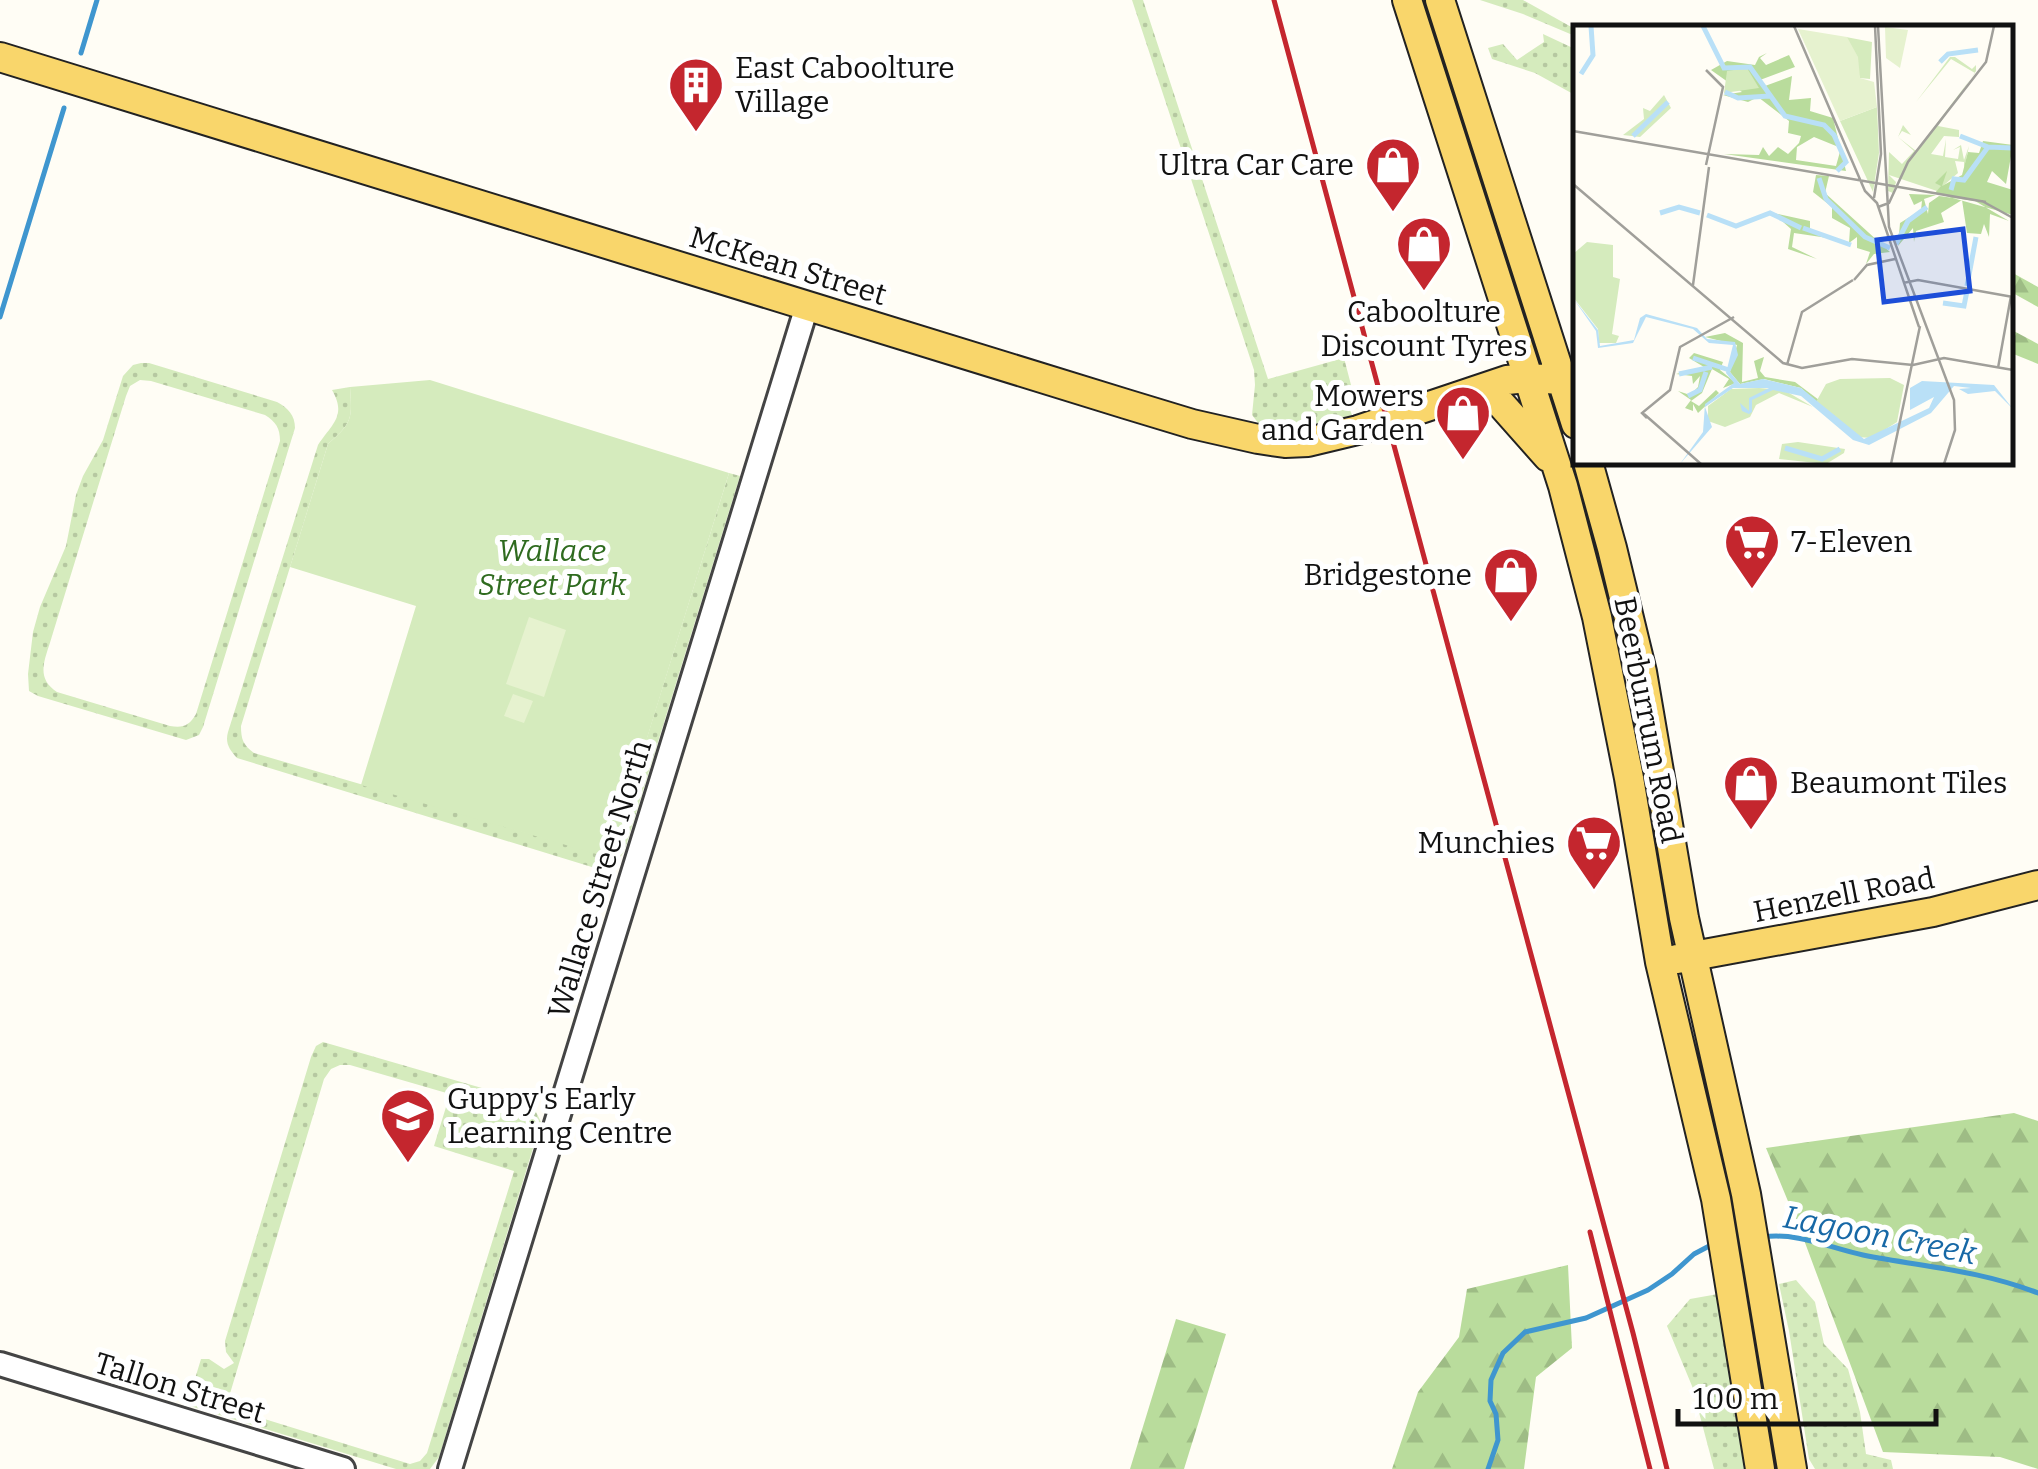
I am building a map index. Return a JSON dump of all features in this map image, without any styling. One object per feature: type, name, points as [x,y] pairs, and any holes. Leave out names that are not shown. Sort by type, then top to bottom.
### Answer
[{"type":"main road","name":"Beerburrum Road","points":[[1408,0],[1576,533],[1610,678],[1660,962],[1716,1199],[1760,1469]]},
{"type":"main road","points":[[1440,0],[1573,415]]},
{"type":"main road","name":"McKean Street","points":[[0,57],[1192,424],[1258,440],[1285,443],[1333,437],[1507,380],[1562,380]]},
{"type":"main road","points":[[1478,390],[1501,404],[1556,466]]},
{"type":"main road","name":"Beerburrum Road","points":[[1589,465],[1642,672],[1692,956],[1746,1194],[1792,1469]]},
{"type":"main road","name":"Henzell Road","points":[[1660,962],[1934,912],[2038,884]]},
{"type":"street","name":"Wallace Street North","points":[[450,1469],[807,306]]},
{"type":"street","name":"Tallon Street","points":[[0,1364],[343,1469]]},
{"type":"green space","points":[[1132,0],[1143,0],[1268,379],[1344,358],[1357,408],[1350,410],[1352,415],[1283,427],[1259,424],[1252,415],[1254,370]]},
{"type":"green space","points":[[1480,0],[1523,0],[1573,28],[1573,35]]},
{"type":"green space","points":[[1543,34],[1573,48],[1573,94],[1535,73],[1492,59],[1488,48],[1503,44],[1517,60],[1544,42]]},
{"type":"green space","points":[[2013,273],[2038,287],[2038,307],[2013,293]]},
{"type":"green space","points":[[2013,331],[2038,344],[2038,364],[2013,354]]},
{"type":"green space","points":[[149,363],[277,402],[290,412],[295,423],[203,727],[199,735],[186,740],[29,691],[33,632],[40,607],[66,546],[83,476],[103,440],[123,376],[133,365]],"holes":[[[140,380],[265,415],[277,426],[280,436],[196,714],[188,724],[179,727],[57,692],[44,673],[47,652],[126,396],[130,386]]]},
{"type":"green space","name":"Wallace Street Park","points":[[430,380],[729,473],[610,858],[361,785],[416,606],[290,567],[328,444],[349,419],[350,387]]},
{"type":"green space","points":[[350,387],[349,419],[328,444],[241,726],[243,741],[254,753],[610,857],[729,473],[740,476],[625,849],[610,867],[595,868],[237,758],[230,749],[228,732],[318,445],[338,413],[332,390]]},
{"type":"green space","points":[[529,617],[566,630],[544,697],[506,684]]},
{"type":"green space","points":[[513,694],[533,701],[524,723],[504,716]]},
{"type":"green space","points":[[323,1042],[506,1095],[532,1104],[541,1122],[439,1457],[430,1469],[396,1469],[187,1405],[201,1359],[209,1359],[224,1369],[234,1363],[226,1352],[225,1341],[316,1046]],"holes":[[[350,1065],[450,1094],[434,1146],[514,1171],[427,1453],[410,1464],[226,1407],[324,1079],[331,1069]]]},
{"type":"green space","points":[[2014,1113],[2038,1121],[2038,1469],[2000,1457],[1883,1452],[1766,1148]]},
{"type":"green space","points":[[1568,1265],[1572,1348],[1536,1377],[1524,1469],[1392,1469],[1418,1392],[1459,1337],[1467,1289]]},
{"type":"green space","points":[[1796,1280],[1815,1302],[1824,1344],[1848,1369],[1866,1454],[1891,1460],[1893,1469],[1815,1469],[1809,1459],[1779,1284]]},
{"type":"green space","points":[[1718,1294],[1744,1469],[1714,1469],[1692,1386],[1667,1326],[1690,1299]]},
{"type":"green space","points":[[1176,1319],[1226,1334],[1184,1469],[1130,1469]]},
{"type":"waterway","points":[[81,53],[97,0]]},
{"type":"waterway","points":[[0,317],[64,108]]},
{"type":"waterway","name":"Lagoon Creek","points":[[1763,1237],[1801,1239],[1863,1255],[1973,1274],[2038,1293]]},
{"type":"waterway","name":"Lagoon Creek","points":[[1488,1469],[1498,1440],[1496,1414],[1490,1401],[1491,1380],[1503,1353],[1525,1332],[1586,1318],[1648,1290],[1713,1244]]},
{"type":"railway","points":[[1274,0],[1667,1469]]},
{"type":"railway","points":[[1590,1232],[1650,1469]]},
{"type":"place","name":"East Caboolture Village","points":[[696,134]]},
{"type":"place","name":"Ultra Car Care","points":[[1393,214]]},
{"type":"place","name":"Caboolture Discount Tyres","points":[[1424,293]]},
{"type":"place","name":"Mowers and Garden","points":[[1463,462]]},
{"type":"place","name":"7-Eleven","points":[[1752,591]]},
{"type":"place","name":"Bridgestone","points":[[1511,624]]},
{"type":"place","name":"Beaumont Tiles","points":[[1751,832]]},
{"type":"place","name":"Munchies","points":[[1594,892]]},
{"type":"place","name":"Guppy's Early Learning Centre","points":[[408,1165]]}]
